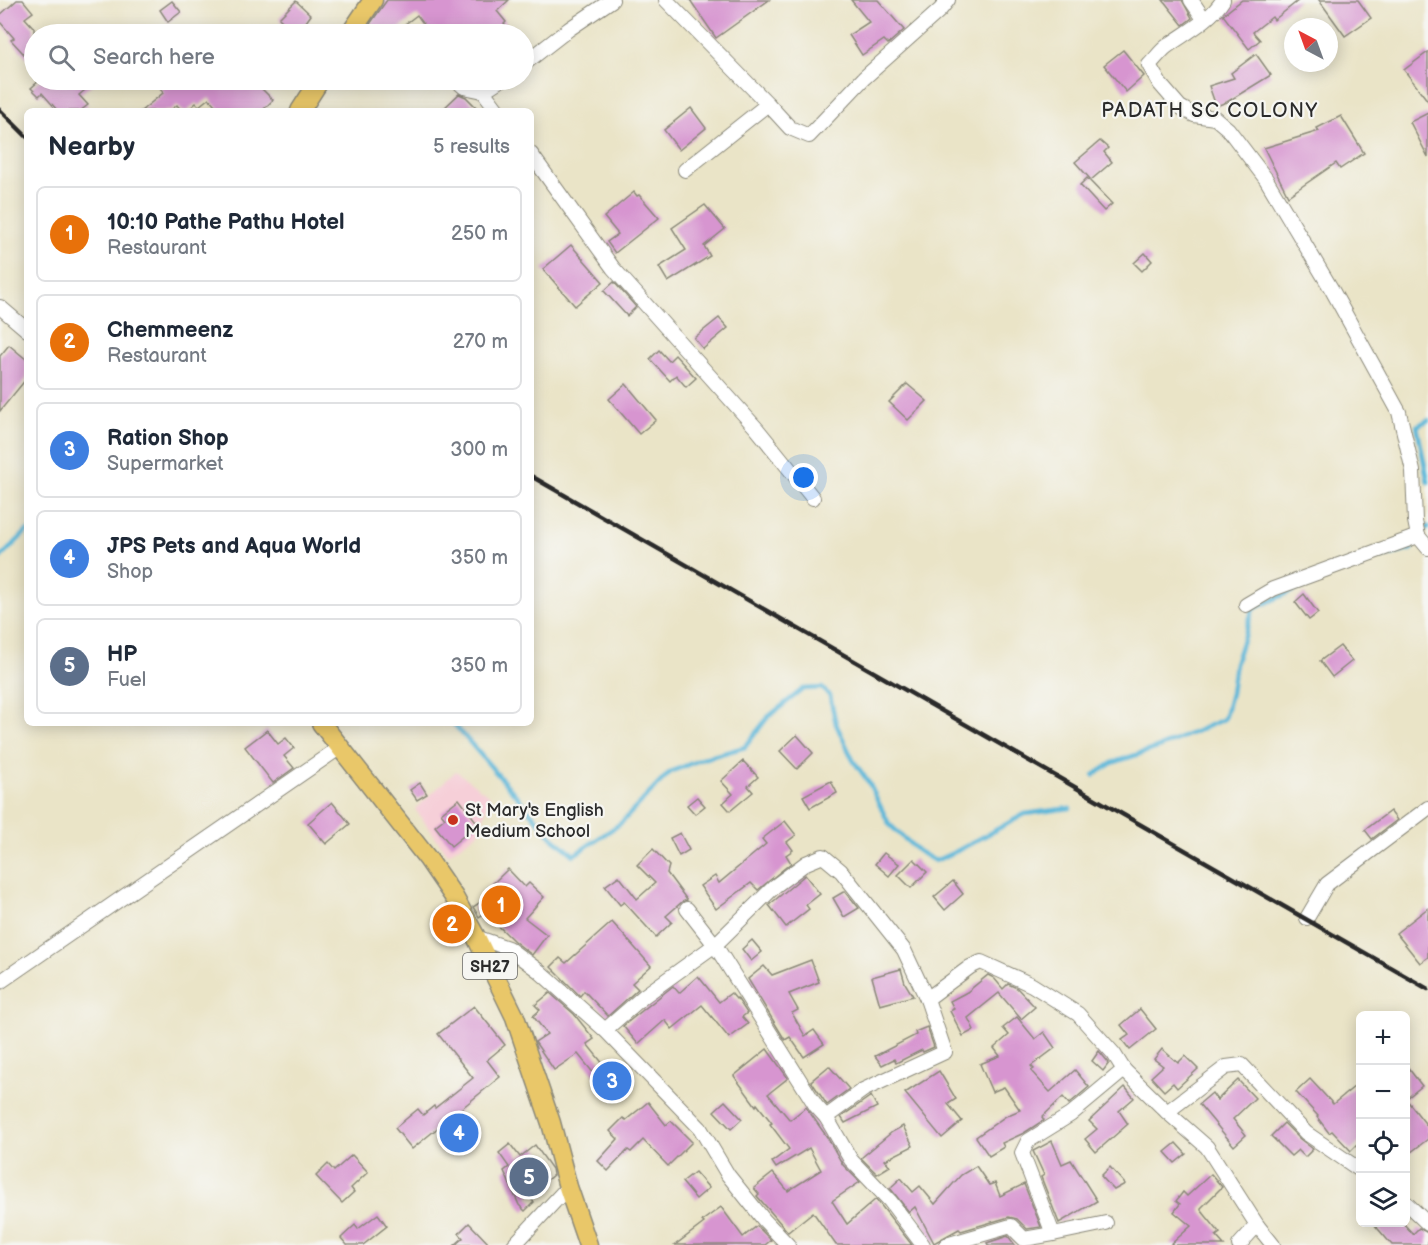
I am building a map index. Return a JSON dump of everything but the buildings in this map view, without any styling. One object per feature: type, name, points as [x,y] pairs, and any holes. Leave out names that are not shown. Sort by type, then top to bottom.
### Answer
[{"type":"main road","points":[[357,24],[373,0]]},
{"type":"main road","points":[[302,108],[314,90]]},
{"type":"main road","name":"SH27","points":[[323,726],[428,859],[454,897],[476,937],[515,1017],[551,1123],[568,1187],[588,1245]]},
{"type":"street","points":[[534,56],[612,0]]},
{"type":"street","points":[[666,0],[789,128],[808,136],[864,78],[940,10],[948,0]]},
{"type":"street","points":[[1191,0],[1204,19]]},
{"type":"street","points":[[1223,0],[1204,19],[1164,48],[1149,64],[1160,84],[1180,107],[1194,115],[1215,118],[1228,129],[1266,179],[1332,290],[1399,412],[1413,471],[1415,521],[1418,536],[1428,548]]},
{"type":"street","points":[[478,90],[483,91],[496,108]]},
{"type":"street","points":[[685,170],[768,104]]},
{"type":"street","points":[[534,158],[613,268],[757,429],[813,498]]},
{"type":"street","points":[[0,307],[24,327]]},
{"type":"street","points":[[1246,605],[1273,589],[1418,536]]},
{"type":"street","points":[[0,982],[339,748]]},
{"type":"street","points":[[1307,918],[1327,884],[1428,808]]},
{"type":"street","points":[[605,1030],[644,996],[715,945],[775,886],[806,863],[823,856],[840,871],[904,950],[927,999],[945,1052],[863,1090],[826,1117]]},
{"type":"street","points":[[687,909],[715,945],[816,1106],[826,1117],[851,1160],[890,1201],[923,1245]]},
{"type":"street","points":[[476,937],[508,948],[539,971],[605,1030],[700,1128],[728,1175],[764,1221],[788,1245]]},
{"type":"street","points":[[927,999],[970,967],[981,962],[1032,986],[1078,1014],[1114,1054],[1124,1070],[1207,1147],[1257,1225],[1273,1245]]},
{"type":"street","points":[[1167,1112],[1226,1067],[1242,1065],[1306,1133],[1356,1167]]},
{"type":"street","points":[[1053,1234],[1022,1153],[1023,1149],[1028,1141],[1070,1114],[1124,1070]]},
{"type":"street","points":[[514,1245],[568,1187]]},
{"type":"street","points":[[1410,1207],[1428,1224]]},
{"type":"street","points":[[946,1245],[1011,1226],[1024,1239],[1106,1223]]},
{"type":"street","points":[[1239,1245],[1257,1225]]},
{"type":"shaded area","name":"St Mary's English Medium School","points":[[456,771],[490,796],[480,831],[448,854],[415,809]]},
{"type":"waterway","points":[[1428,420],[1417,426],[1428,482]]},
{"type":"waterway","points":[[0,558],[24,534]]},
{"type":"waterway","points":[[1380,557],[1412,549]]},
{"type":"waterway","points":[[1094,775],[1112,763],[1160,747],[1224,719],[1235,664],[1253,609],[1316,580]]},
{"type":"waterway","points":[[456,726],[552,837],[574,855],[621,823],[670,772],[702,759],[745,747],[768,717],[803,689],[822,688],[830,696],[836,724],[853,760],[869,783],[889,824],[918,851],[935,861],[1025,814],[1070,808]]},
{"type":"railway","points":[[0,110],[24,134]]},
{"type":"railway","points":[[534,478],[1428,989]]},
{"type":"place","name":"St Mary's English Medium School","points":[[453,820]]},
{"type":"place","name":"10:10 Pathe Pathu Hotel","points":[[501,905]]},
{"type":"place","name":"Chemmeenz","points":[[452,924]]},
{"type":"place","name":"Ration Shop","points":[[612,1081]]},
{"type":"place","name":"JPS Pets and Aqua World","points":[[459,1133]]},
{"type":"place","name":"HP","points":[[529,1177]]},
{"type":"district","name":"PADATH SC COLONY","points":[[1210,110]]}]
